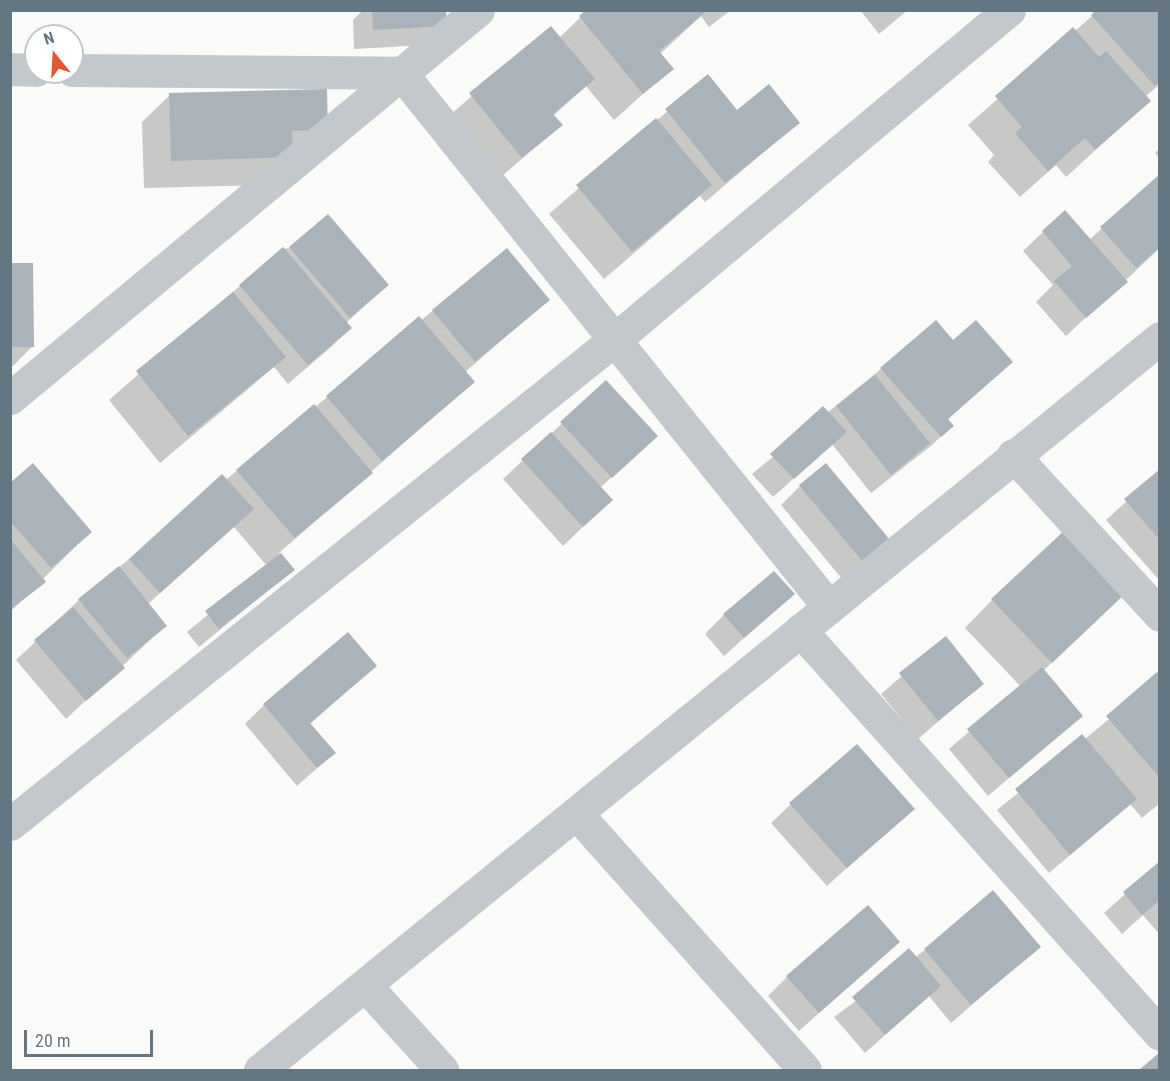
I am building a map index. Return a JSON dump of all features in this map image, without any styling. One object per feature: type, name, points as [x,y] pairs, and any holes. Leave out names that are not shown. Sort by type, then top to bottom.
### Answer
[{"type":"street","points":[[10,398],[478,10]]},
{"type":"street","points":[[10,824],[614,340],[1009,10]]},
{"type":"street","points":[[84,70],[401,73]]},
{"type":"street","points":[[401,73],[828,606]]},
{"type":"street","points":[[260,1071],[1013,455],[1160,338]]},
{"type":"street","points":[[1013,455],[1160,615]]},
{"type":"street","points":[[800,630],[1160,1034]]},
{"type":"street","points":[[576,813],[805,1071]]},
{"type":"street","points":[[365,985],[442,1071]]},
{"type":"building","points":[[372,10],[446,10],[447,26],[373,30]]},
{"type":"building","points":[[586,10],[708,10],[659,51],[674,69],[643,94],[579,16]]},
{"type":"building","points":[[1096,10],[1160,10],[1160,82],[1155,86],[1091,15]]},
{"type":"building","points":[[551,26],[595,79],[553,114],[563,125],[522,158],[469,93]]},
{"type":"building","points":[[1073,27],[1099,57],[1106,51],[1151,101],[1095,150],[1085,138],[1048,171],[1015,133],[1022,127],[995,96]]},
{"type":"building","points":[[708,74],[737,110],[769,84],[800,123],[725,183],[665,109]]},
{"type":"building","points":[[327,89],[328,130],[292,131],[293,157],[171,161],[169,93]]},
{"type":"building","points":[[656,118],[712,185],[632,252],[576,185]]},
{"type":"building","points":[[1160,174],[1160,247],[1136,268],[1100,227]]},
{"type":"building","points":[[1065,210],[1128,282],[1086,318],[1054,281],[1072,266],[1042,231]]},
{"type":"building","points":[[328,214],[389,285],[350,318],[289,247]]},
{"type":"building","points":[[283,247],[352,328],[308,365],[239,285]]},
{"type":"building","points":[[507,248],[550,300],[475,362],[432,310]]},
{"type":"building","points":[[10,263],[33,263],[34,347],[10,347]]},
{"type":"building","points":[[233,292],[286,357],[188,436],[136,371]]},
{"type":"building","points":[[419,316],[475,382],[382,461],[326,396]]},
{"type":"building","points":[[936,320],[953,340],[976,320],[1013,362],[948,419],[954,426],[941,437],[880,368]]},
{"type":"building","points":[[875,375],[930,443],[891,475],[836,406]]},
{"type":"building","points":[[606,380],[658,436],[612,478],[560,422]]},
{"type":"building","points":[[314,404],[373,473],[295,538],[236,470]]},
{"type":"building","points":[[823,406],[847,432],[794,479],[770,454]]},
{"type":"building","points":[[551,432],[613,500],[583,527],[521,459]]},
{"type":"building","points":[[33,463],[92,532],[51,568],[10,521],[10,483]]},
{"type":"building","points":[[826,463],[890,540],[863,562],[799,485]]},
{"type":"building","points":[[1160,469],[1160,540],[1124,499]]},
{"type":"building","points":[[222,474],[254,509],[160,593],[129,559]]},
{"type":"building","points":[[1067,528],[1128,591],[1052,663],[991,599]]},
{"type":"building","points":[[10,539],[46,582],[10,610]]},
{"type":"building","points":[[281,553],[295,570],[219,629],[205,611]]},
{"type":"building","points":[[119,566],[167,626],[127,658],[78,599]]},
{"type":"building","points":[[774,571],[795,594],[744,638],[723,614]]},
{"type":"building","points":[[73,607],[125,668],[86,701],[34,640]]},
{"type":"building","points":[[348,632],[377,666],[310,723],[336,753],[317,768],[263,704]]},
{"type":"building","points":[[946,636],[984,684],[938,721],[899,673]]},
{"type":"building","points":[[1042,667],[1083,716],[1009,778],[967,729]]},
{"type":"building","points":[[1157,672],[1160,675],[1160,778],[1106,716]]},
{"type":"building","points":[[1082,734],[1137,799],[1070,855],[1015,789]]},
{"type":"building","points":[[857,744],[915,809],[847,868],[789,803]]},
{"type":"building","points":[[1160,861],[1160,900],[1142,915],[1123,892]]},
{"type":"building","points":[[993,890],[1041,947],[971,1005],[924,949]]},
{"type":"building","points":[[868,905],[900,942],[819,1013],[786,976]]},
{"type":"building","points":[[909,948],[941,986],[885,1035],[852,997]]},
{"type":"building","points":[[1160,1052],[1160,1070],[1139,1070]]}]
